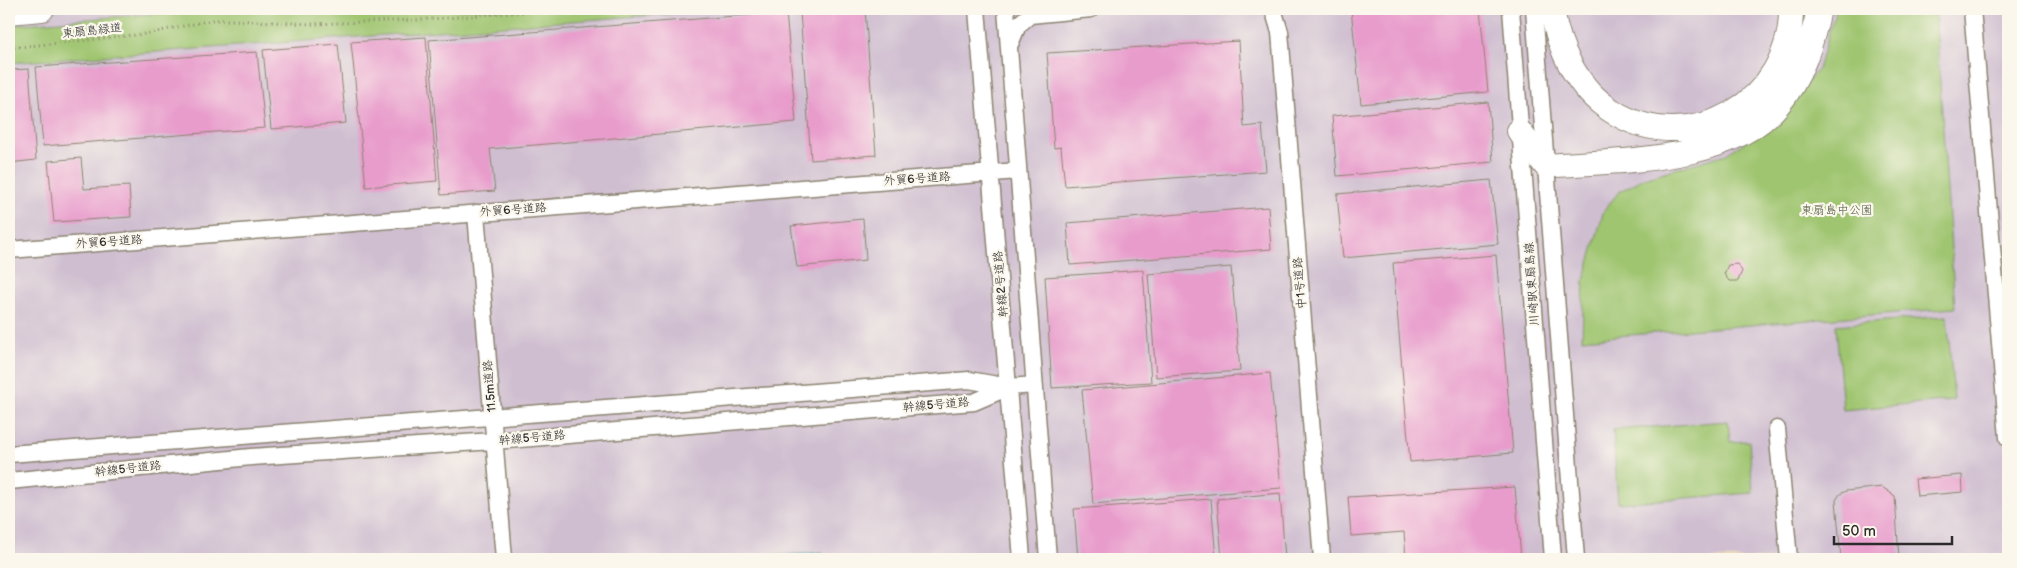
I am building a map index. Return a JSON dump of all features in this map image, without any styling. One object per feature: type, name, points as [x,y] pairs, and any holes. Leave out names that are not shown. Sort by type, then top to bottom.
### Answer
[{"type":"highway","points":[[9,12],[42,9]]},
{"type":"highway","points":[[1552,9],[1559,44],[1580,80],[1598,100],[1611,110],[1641,124],[1675,128],[1692,128],[1726,116],[1760,92],[1782,57],[1788,39],[1790,9]]},
{"type":"highway","points":[[1519,131],[1546,166],[1660,157],[1719,144],[1759,122],[1777,107],[1794,81],[1810,44],[1819,9]]},
{"type":"street","name":"幹線2号道路","points":[[977,9],[992,173],[1022,559]]},
{"type":"street","name":"幹線2号道路","points":[[1006,9],[1048,559]]},
{"type":"street","points":[[1009,45],[1018,25],[1030,15],[1091,9]]},
{"type":"street","name":"中1号道路","points":[[1273,9],[1280,32],[1322,559]]},
{"type":"street","name":"川崎駅東扇島線","points":[[1511,9],[1553,559]]},
{"type":"street","name":"川崎駅東扇島線","points":[[1534,9],[1576,559]]},
{"type":"street","points":[[1972,9],[2003,313],[2008,438]]},
{"type":"street","name":"外貿6号道路","points":[[9,250],[1018,171]]},
{"type":"street","name":"11.5m道路","points":[[476,213],[504,559]]},
{"type":"street","name":"幹線5号道路","points":[[9,454],[969,380],[1009,387]]},
{"type":"street","points":[[1009,387],[1034,385]]},
{"type":"street","name":"幹線5号道路","points":[[9,481],[251,457],[494,441],[974,402],[1009,387]]},
{"type":"street","points":[[1777,429],[1789,559]]},
{"type":"path","name":"東扇島緑道","points":[[9,48],[126,36],[212,20],[312,24],[418,20],[564,9]]},
{"type":"shaded area","points":[[9,9],[2008,9],[2008,559],[823,559],[822,552],[729,559],[9,559]]},
{"type":"green space","points":[[216,9],[734,9],[9,63],[9,25]]},
{"type":"green space","name":"東扇島中公園","points":[[1836,9],[1935,9],[1955,308],[1582,339],[1584,281],[1604,210],[1619,192],[1644,178],[1726,154],[1775,123],[1818,69]]},
{"type":"green space","points":[[1947,316],[1954,400],[1843,410],[1836,325]]},
{"type":"green space","points":[[1728,421],[1730,442],[1749,441],[1753,493],[1618,503],[1613,430]]},
{"type":"water","points":[[822,552],[823,559],[729,559]]},
{"type":"building","points":[[865,9],[876,155],[811,160],[800,12]]},
{"type":"building","points":[[1351,9],[1480,9],[1488,92],[1361,104]]},
{"type":"building","points":[[786,12],[796,122],[490,149],[495,191],[441,195],[429,40]]},
{"type":"building","points":[[426,37],[437,181],[366,187],[351,42]]},
{"type":"building","points":[[1239,41],[1244,127],[1262,125],[1266,171],[1065,186],[1061,147],[1054,148],[1047,53]]},
{"type":"building","points":[[338,44],[346,123],[271,129],[263,50]]},
{"type":"building","points":[[257,52],[265,128],[43,146],[36,67]]},
{"type":"building","points":[[29,69],[36,160],[9,163],[9,70]]},
{"type":"building","points":[[1488,102],[1493,162],[1337,176],[1332,116]]},
{"type":"building","points":[[81,158],[84,189],[129,186],[131,217],[54,222],[48,161]]},
{"type":"building","points":[[1491,180],[1498,244],[1343,258],[1337,194]]},
{"type":"building","points":[[1268,207],[1271,249],[1070,265],[1067,223]]},
{"type":"building","points":[[863,219],[866,260],[797,267],[791,226]]},
{"type":"building","points":[[1496,255],[1513,453],[1410,462],[1393,263]]},
{"type":"building","points":[[1737,264],[1742,271],[1738,281],[1729,281],[1724,274],[1728,265]]},
{"type":"building","points":[[1231,267],[1240,371],[1156,377],[1148,274]]},
{"type":"building","points":[[1143,270],[1151,382],[1052,388],[1045,277]]},
{"type":"building","points":[[1270,373],[1281,488],[1093,504],[1082,390]]},
{"type":"building","points":[[1962,475],[1963,492],[1917,496],[1915,479]]},
{"type":"building","points":[[1515,487],[1521,559],[1406,559],[1404,532],[1351,536],[1348,497]]},
{"type":"building","points":[[1882,487],[1895,496],[1899,559],[1841,559],[1836,500],[1840,494],[1846,491]]},
{"type":"building","points":[[1280,493],[1285,559],[1222,559],[1217,499]]},
{"type":"building","points":[[1211,499],[1216,559],[1078,559],[1074,509]]}]
